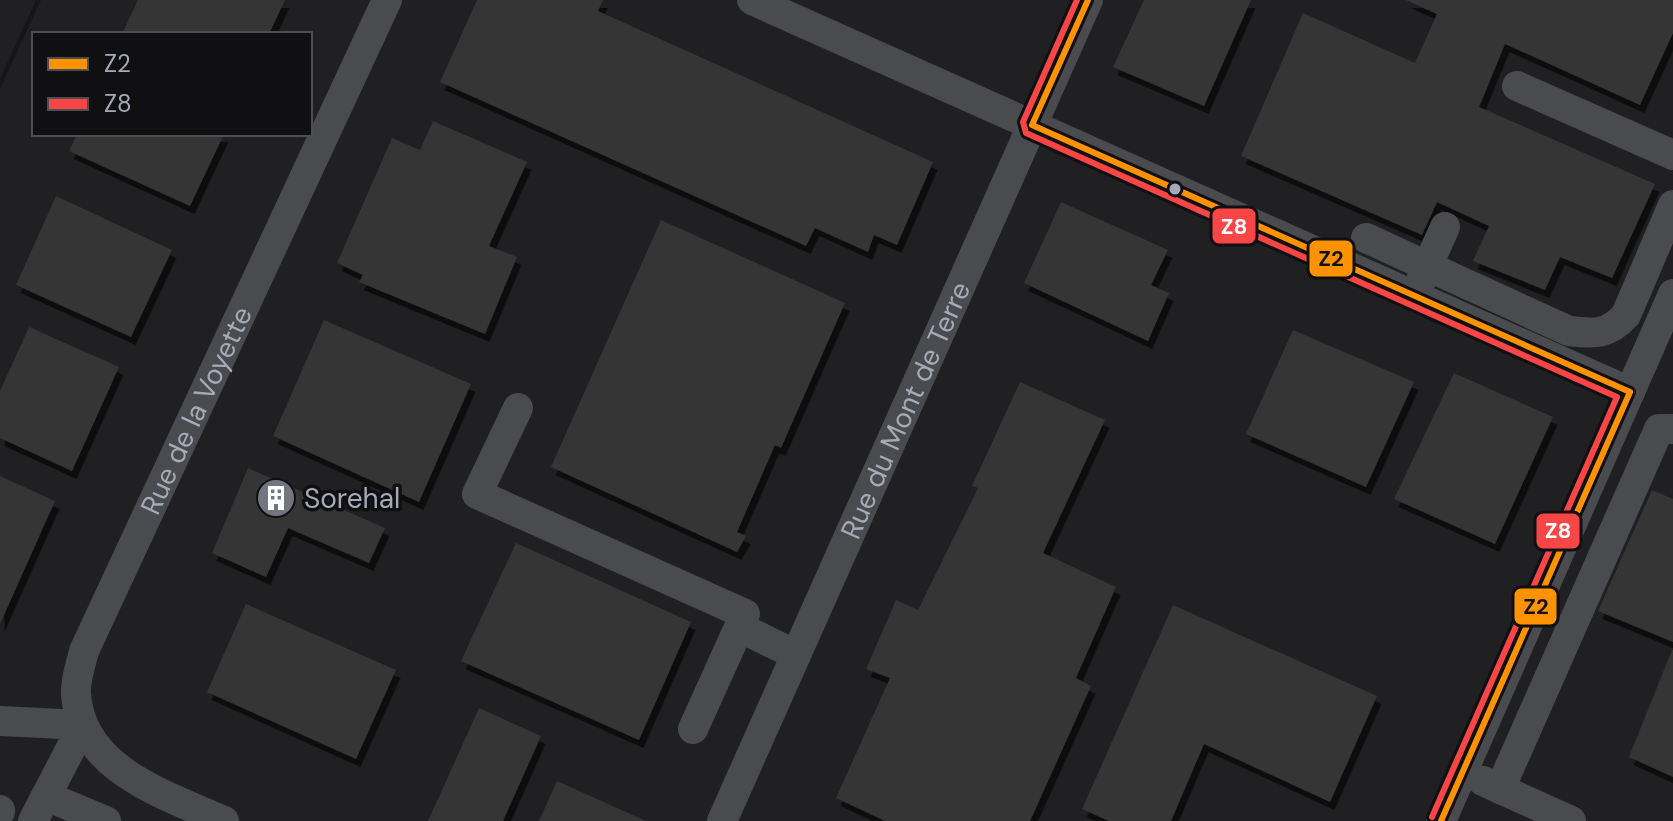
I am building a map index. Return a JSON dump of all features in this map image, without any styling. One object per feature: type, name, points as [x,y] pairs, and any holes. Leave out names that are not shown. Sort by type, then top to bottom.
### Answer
[{"type":"street","name":"Rue de la Voyette","points":[[213,819],[113,765],[92,744],[83,725],[75,691],[84,651],[387,0]]},
{"type":"street","points":[[752,0],[1630,392]]},
{"type":"street","name":"Rue du Mont de Terre","points":[[722,821],[1088,0]]},
{"type":"street","points":[[1517,86],[1673,155]]},
{"type":"street","points":[[1366,238],[1569,331],[1598,335],[1615,327],[1626,315],[1673,205]]},
{"type":"street","points":[[1415,296],[1445,227]]},
{"type":"street","points":[[1441,821],[1673,294]]},
{"type":"street","points":[[518,408],[477,494],[745,614],[693,729]]},
{"type":"street","points":[[1500,789],[1659,429],[1673,429]]},
{"type":"street","points":[[739,627],[796,655]]},
{"type":"street","points":[[0,721],[83,725],[40,808],[106,821]]},
{"type":"street","points":[[1463,773],[1571,821]]},
{"type":"shaded area","points":[[0,0],[36,0],[0,79]]},
{"type":"shaded area","points":[[41,0],[1673,0],[1673,821],[0,821],[0,89]]},
{"type":"building","points":[[138,0],[285,0],[270,32],[123,32]]},
{"type":"building","points":[[477,0],[603,0],[598,11],[933,162],[897,245],[874,235],[868,252],[815,228],[806,246],[440,82]]},
{"type":"building","points":[[1144,0],[1251,0],[1204,106],[1113,67]]},
{"type":"building","points":[[1406,0],[1673,0],[1673,33],[1640,105],[1505,44],[1479,107],[1655,184],[1612,278],[1560,257],[1545,290],[1473,261],[1489,226],[1437,202],[1422,235],[1241,156],[1303,13],[1415,63],[1437,14]]},
{"type":"building","points":[[433,121],[527,162],[489,246],[517,257],[485,334],[359,282],[363,275],[337,263],[392,138],[420,150]]},
{"type":"building","points":[[76,136],[223,136],[190,206],[69,151]]},
{"type":"building","points":[[56,196],[172,250],[131,337],[16,285]]},
{"type":"building","points":[[1061,202],[1168,250],[1151,285],[1169,293],[1148,341],[1024,283]]},
{"type":"building","points":[[661,220],[845,303],[781,448],[775,445],[737,532],[746,536],[737,552],[551,467]]},
{"type":"building","points":[[324,320],[471,384],[419,502],[273,436]]},
{"type":"building","points":[[29,327],[119,367],[72,471],[0,438],[0,391]]},
{"type":"building","points":[[1293,330],[1414,382],[1366,487],[1246,434]]},
{"type":"building","points":[[1454,373],[1553,417],[1495,544],[1394,499]]},
{"type":"building","points":[[1020,382],[1105,420],[1043,553],[1116,587],[1076,678],[1091,686],[1030,821],[885,821],[836,798],[890,678],[866,669],[896,600],[918,610],[978,488],[972,486]]},
{"type":"building","name":"Sorehal","points":[[248,468],[385,528],[369,563],[288,528],[266,577],[212,553]]},
{"type":"building","points":[[0,476],[55,501],[0,624]]},
{"type":"building","points":[[1652,490],[1673,499],[1673,642],[1598,611]]},
{"type":"building","points":[[516,543],[691,622],[639,740],[461,661]]},
{"type":"building","points":[[246,604],[396,670],[356,759],[207,692]]},
{"type":"building","points":[[1173,605],[1377,696],[1330,802],[1204,744],[1171,821],[1109,821],[1082,809]]},
{"type":"building","points":[[1673,650],[1673,777],[1629,757]]},
{"type":"building","points":[[479,708],[541,736],[503,821],[428,821]]},
{"type":"building","points":[[557,781],[646,821],[539,821]]},
{"type":"transit line","name":"Z8","points":[[1077,0],[1023,122],[1026,133],[1617,397],[1432,817]]},
{"type":"transit line","name":"Z2","points":[[1032,125],[1088,0]]},
{"type":"transit line","name":"Z2","points":[[1032,125],[1630,392]]},
{"type":"transit line","name":"Z2","points":[[1441,821],[1630,392]]},
{"type":"place","name":"Sorehal","points":[[276,498]]}]
